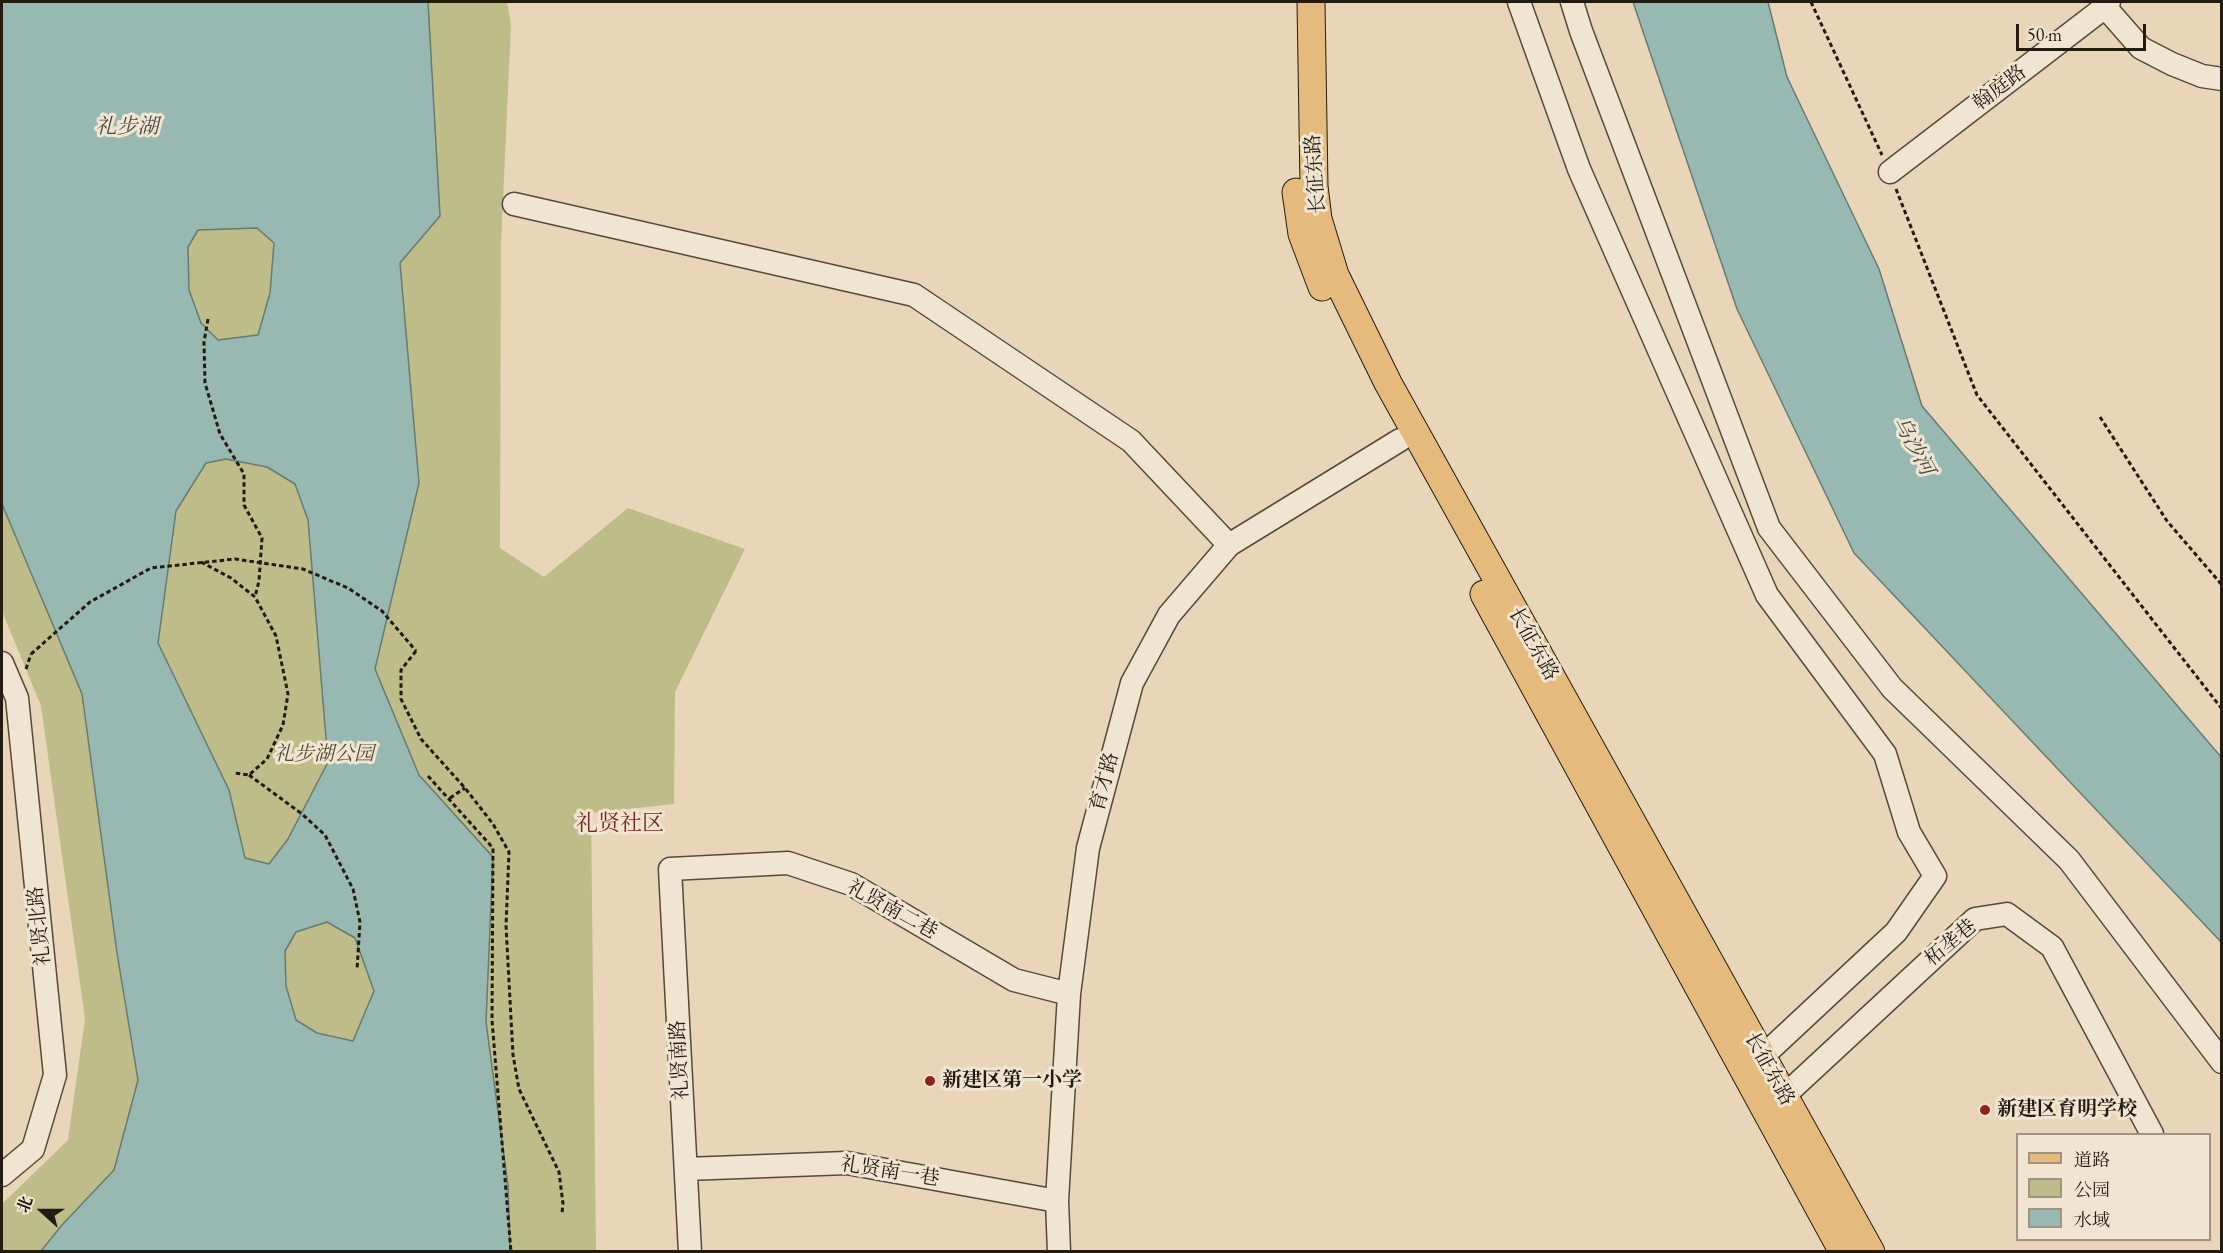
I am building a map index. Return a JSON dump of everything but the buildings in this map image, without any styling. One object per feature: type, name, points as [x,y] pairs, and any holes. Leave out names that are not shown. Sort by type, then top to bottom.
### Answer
[{"type":"main road","name":"长征东路","points":[[1293,2],[1296,190],[1302,234],[1318,279],[1400,440],[1843,1251]]},
{"type":"main road","name":"长征东路","points":[[1311,2],[1314,186],[1318,219],[1335,275],[1388,383],[1871,1251]]},
{"type":"street","points":[[1519,2],[1580,170],[1767,595],[1885,754],[1909,832],[1935,876],[1896,932],[1763,1056]]},
{"type":"street","points":[[1572,2],[1769,528],[1892,688],[2069,860],[2222,1062]]},
{"type":"street","points":[[2107,4],[2141,48],[2202,76],[2222,79]]},
{"type":"street","name":"翰庭路","points":[[1890,172],[2107,4]]},
{"type":"street","points":[[514,204],[915,295],[1131,441],[1229,545]]},
{"type":"street","name":"育才路","points":[[1059,1251],[1057,1201],[1069,994],[1088,848],[1132,683],[1169,615],[1229,545],[1400,440]]},
{"type":"street","name":"礼贤北路","points":[[2,663],[17,698],[55,1075],[33,1149],[2,1175]]},
{"type":"street","name":"礼贤南二巷","points":[[670,869],[788,863],[851,884],[1014,980],[1069,994]]},
{"type":"street","name":"礼贤南路","points":[[670,869],[690,1251]]},
{"type":"street","name":"柘垄巷","points":[[1785,1096],[1975,919],[2007,914],[2052,947],[2151,1133]]},
{"type":"street","name":"礼贤南一巷","points":[[686,1169],[847,1163],[1057,1201]]},
{"type":"path","points":[[1812,2],[1890,172],[1977,395],[2222,709]]},
{"type":"path","points":[[208,319],[204,342],[205,383],[220,434],[244,474],[244,505],[262,538],[259,581],[255,597]]},
{"type":"path","points":[[2100,417],[2167,521],[2222,585]]},
{"type":"path","points":[[31,654],[90,602],[151,568],[235,559],[303,568],[348,588],[382,611],[416,651],[401,670],[401,699],[421,740],[465,788],[493,824],[509,852],[506,926],[513,1055],[519,1089],[559,1172],[562,1213]]},
{"type":"path","points":[[201,562],[231,578],[255,597],[276,636],[288,694],[284,725],[267,759],[249,775]]},
{"type":"path","points":[[234,773],[249,775],[302,814],[325,835],[353,889],[360,922],[357,970]]},
{"type":"path","points":[[428,776],[493,848],[492,1020],[511,1251]]},
{"type":"path","points":[[450,798],[465,788]]},
{"type":"green space","name":"礼步湖","points":[[2,2],[507,2],[511,25],[501,243],[500,548],[544,577],[628,508],[745,549],[675,692],[674,804],[591,813],[596,1251],[2,1252],[2,1204],[68,1140],[85,1019],[41,706],[2,611]]},
{"type":"water","name":"礼步湖","points":[[2,2],[428,2],[440,216],[400,263],[419,483],[375,669],[419,775],[493,857],[486,1022],[508,1186],[510,1251],[41,1251],[62,1225],[114,1170],[138,1080],[117,953],[82,694],[2,504]],"holes":[[[257,228],[274,243],[270,293],[258,335],[218,340],[201,323],[189,290],[188,247],[198,230]],[[226,459],[267,467],[295,484],[308,520],[328,762],[288,839],[269,864],[245,858],[229,790],[158,643],[176,511],[206,463]],[[327,922],[355,938],[374,991],[353,1041],[317,1033],[296,1020],[286,986],[285,951],[296,932]]]},
{"type":"water","name":"乌沙河","points":[[1633,2],[1768,2],[1787,77],[1879,269],[1922,406],[2221,757],[2221,942],[1854,553],[1737,309]]},
{"type":"place","name":"新建区第一小学","points":[[930,1081]]},
{"type":"place","name":"新建区育明学校","points":[[1985,1110]]},
{"type":"district","name":"礼贤社区","points":[[620,824]]},
{"type":"park label","name":"礼步湖公园","points":[[324,755]]}]
